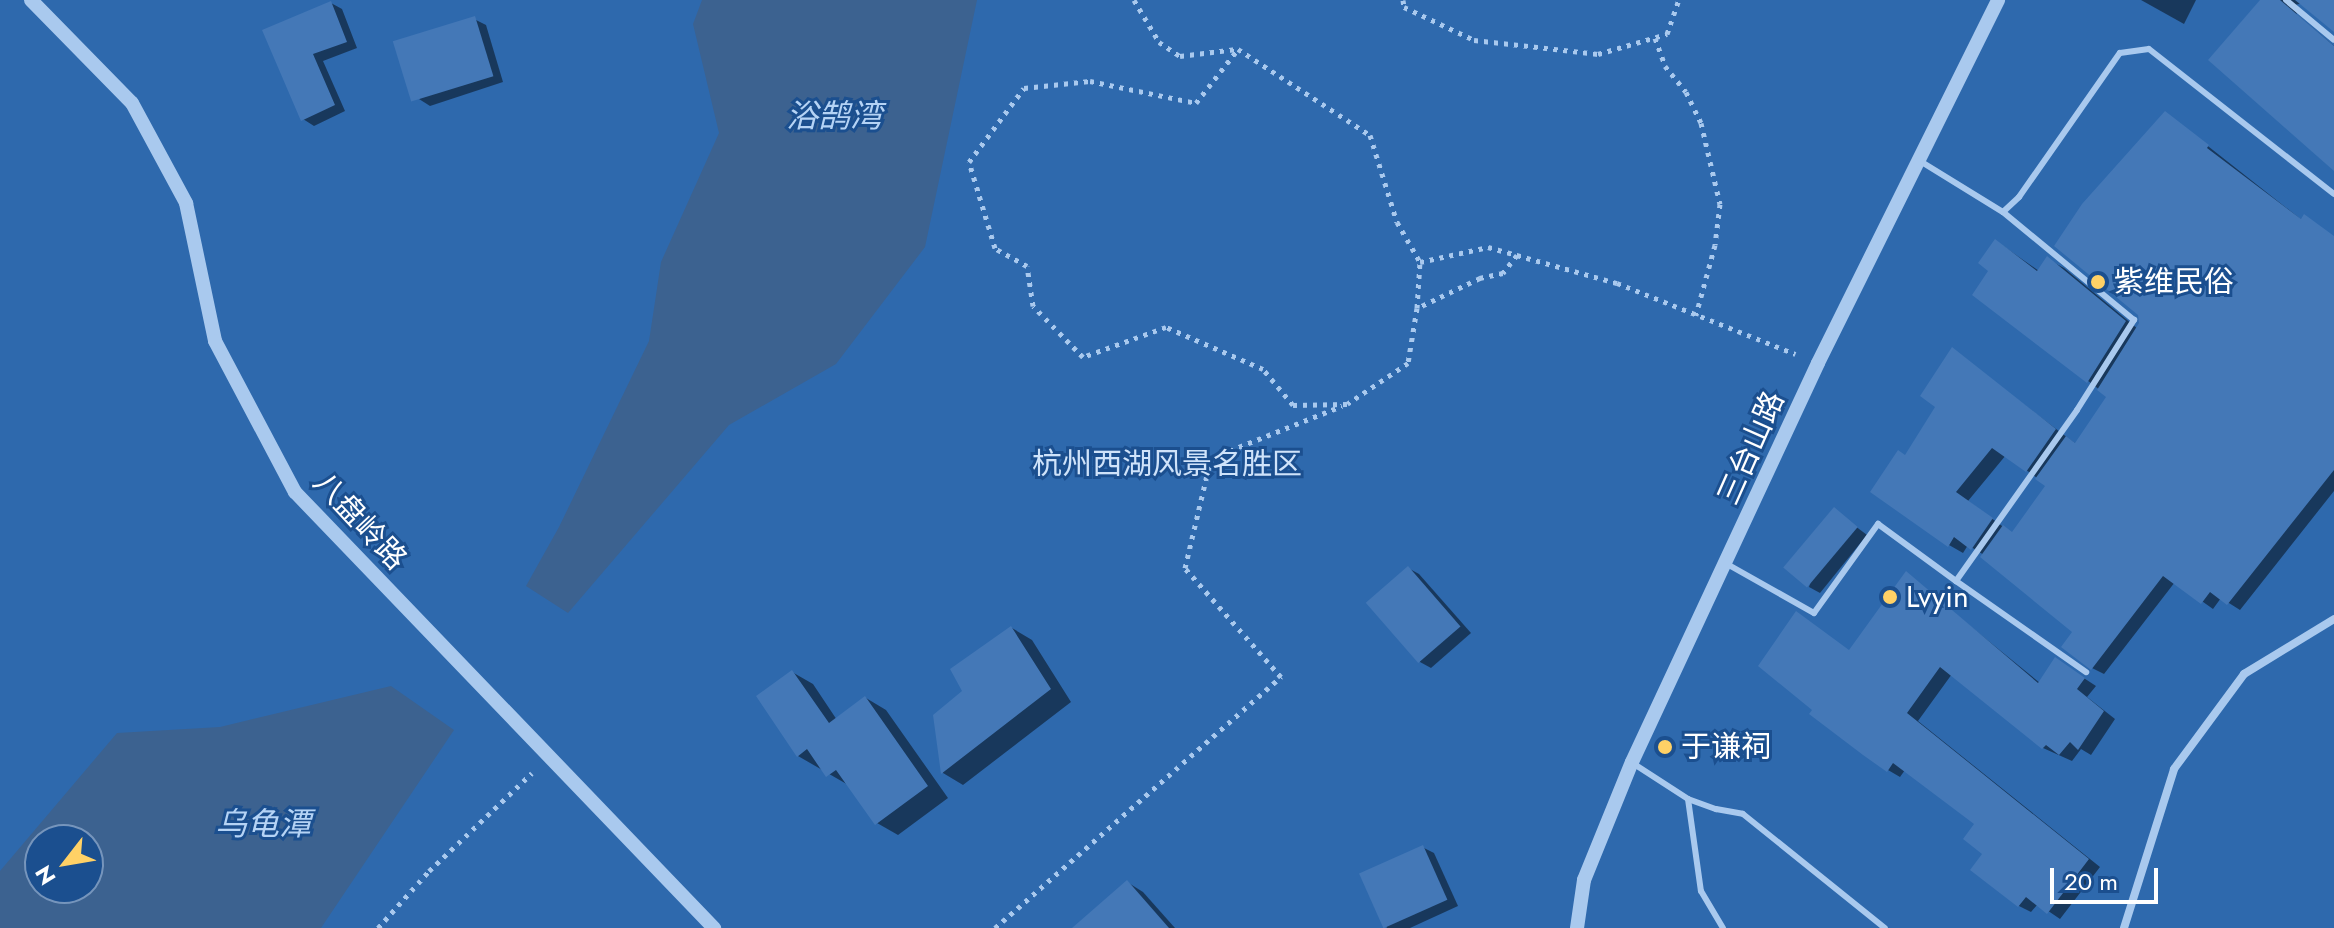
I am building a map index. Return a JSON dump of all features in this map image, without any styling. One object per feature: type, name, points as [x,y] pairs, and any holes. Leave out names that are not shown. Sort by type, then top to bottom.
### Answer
[{"type":"street","name":"八盘岭路","points":[[31,0],[132,103],[186,203],[215,341],[295,492],[714,928]]},
{"type":"street","name":"三台山路","points":[[1577,928],[1584,880],[1632,762],[1727,564],[1818,363],[1998,0]]},
{"type":"street","points":[[2124,928],[2174,769],[2244,674],[2334,619]]},
{"type":"lane","points":[[2286,0],[2334,40]]},
{"type":"lane","points":[[2003,212],[2019,197],[2120,53],[2149,49],[2334,194]]},
{"type":"lane","points":[[1920,161],[2003,212],[2134,320],[2077,410],[1956,581]]},
{"type":"lane","points":[[1727,564],[1814,613],[1878,524],[2086,672]]},
{"type":"lane","points":[[1632,762],[1688,799],[1743,814],[1885,928]]},
{"type":"lane","points":[[1688,799],[1701,891],[1723,928]]},
{"type":"path","points":[[995,928],[1281,677],[1185,568],[1211,458],[1347,404],[1408,363],[1417,308],[1420,262],[1397,222],[1370,135],[1238,49],[1180,56],[1159,42],[1134,0]]},
{"type":"path","points":[[1403,0],[1404,7],[1474,40],[1598,54],[1667,34],[1679,0]]},
{"type":"path","points":[[1655,38],[1665,66],[1686,92],[1701,123],[1720,204],[1715,245],[1696,315]]},
{"type":"path","points":[[1238,49],[1196,103],[1090,81],[1024,88],[969,162],[995,248],[1027,266],[1033,306],[1083,357],[1166,327],[1263,369],[1293,405],[1347,404]]},
{"type":"path","points":[[1420,262],[1488,247],[1617,283],[1818,363]]},
{"type":"path","points":[[1417,308],[1480,278],[1503,273],[1517,255]]},
{"type":"path","points":[[378,928],[429,871],[526,777],[553,760]]},
{"type":"green space","name":"杭州西湖风景名胜区","points":[[0,0],[2334,0],[2334,928],[0,928]]},
{"type":"water","name":"浴鹄湾","points":[[702,0],[977,0],[925,247],[836,364],[729,425],[568,613],[526,586],[559,527],[649,341],[661,262],[719,133],[693,24]]},
{"type":"water","name":"乌龟潭","points":[[391,686],[454,730],[321,928],[0,928],[0,871],[24,843],[24,904],[104,904],[104,824],[40,824],[117,733],[220,727]]},
{"type":"building","points":[[2260,0],[2280,0],[2334,46],[2334,171],[2208,60]]},
{"type":"building","points":[[2295,0],[2334,0],[2334,32]]},
{"type":"building","points":[[331,1],[347,42],[313,54],[335,105],[301,121],[262,30]]},
{"type":"building","points":[[475,16],[493,76],[411,101],[393,41]]},
{"type":"building","points":[[2165,111],[2209,145],[2207,148],[2301,219],[2304,214],[2334,236],[2334,470],[2227,605],[2210,592],[2201,604],[2163,576],[2091,670],[2061,647],[2072,632],[1980,557],[2003,525],[2012,532],[2045,486],[2035,479],[2066,436],[2075,443],[2106,397],[2097,390],[2139,323],[2138,315],[2054,246],[2082,204]]},
{"type":"building","points":[[1995,239],[2037,271],[2047,256],[2126,321],[2087,383],[1972,295],[1988,271],[1978,263]]},
{"type":"building","points":[[1952,347],[2056,429],[2026,472],[1992,448],[1956,492],[1993,518],[1971,550],[1954,537],[1948,547],[1870,492],[1898,450],[1905,455],[1935,407],[1920,396]]},
{"type":"building","points":[[1834,507],[1858,527],[1807,587],[1783,568]]},
{"type":"building","points":[[1408,566],[1460,626],[1418,663],[1366,603]]},
{"type":"building","points":[[1906,571],[2038,683],[2055,657],[2085,678],[2077,689],[2104,711],[2078,750],[2070,742],[2059,755],[2046,745],[2042,749],[1940,667],[1907,713],[2089,859],[2047,914],[2026,897],[2018,907],[1970,870],[1982,854],[1963,839],[1974,824],[1893,763],[1887,772],[1863,755],[1809,714],[1812,710],[1758,666],[1796,611],[1849,650]]},
{"type":"building","points":[[1011,626],[1051,689],[941,774],[933,715],[962,691],[950,669]]},
{"type":"building","points":[[792,670],[829,723],[865,696],[928,786],[875,825],[836,770],[826,777],[807,749],[797,757],[756,696]]},
{"type":"building","points":[[1423,845],[1447,900],[1383,928],[1359,873]]},
{"type":"building","points":[[1127,880],[1169,928],[1072,928]]},
{"type":"place","name":"紫维民俗","points":[[2098,282]]},
{"type":"place","name":"Lvyin","points":[[1890,597]]},
{"type":"place","name":"于谦祠","points":[[1665,747]]}]
